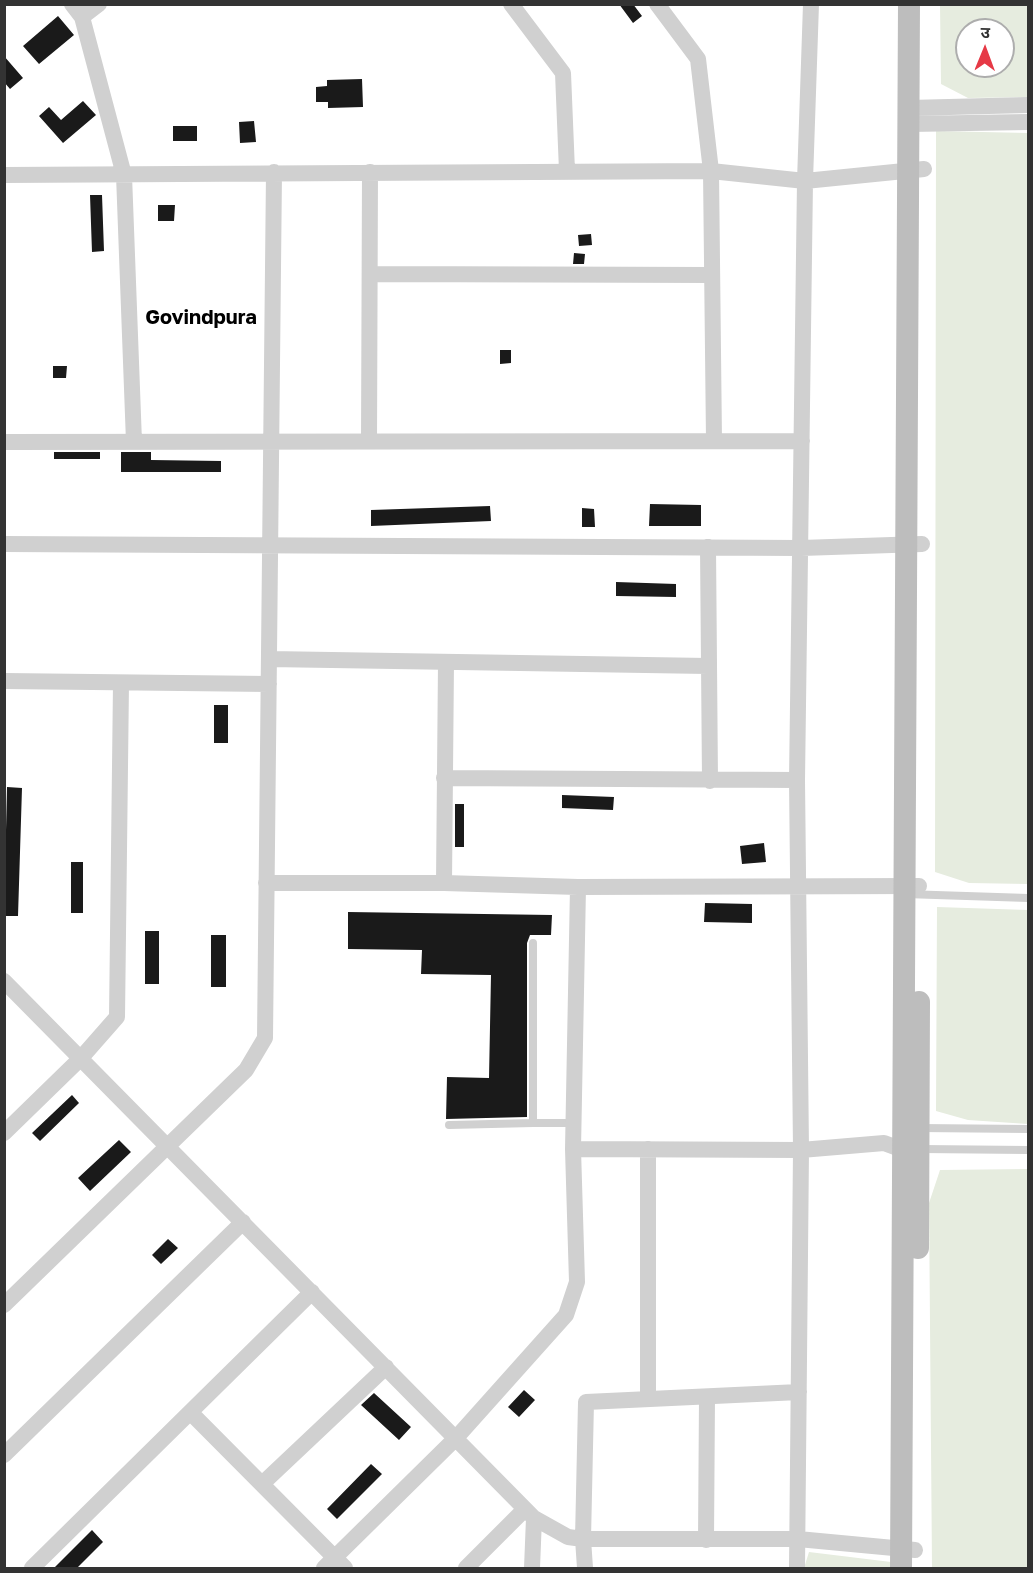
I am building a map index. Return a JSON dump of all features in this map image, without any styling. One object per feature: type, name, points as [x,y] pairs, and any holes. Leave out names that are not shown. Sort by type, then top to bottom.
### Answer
[{"type":"street","points":[[99,4],[77,11],[124,175],[134,442]]},
{"type":"street","points":[[511,4],[563,73],[567,171]]},
{"type":"street","points":[[657,4],[698,59],[711,171],[714,441]]},
{"type":"street","points":[[797,1569],[801,1150],[797,780],[805,181],[811,4]]},
{"type":"street","points":[[909,4],[917,116]]},
{"type":"street","points":[[4,981],[530,1514],[568,1537],[583,1539],[798,1539],[908,1559],[905,1139],[912,890],[917,116],[924,4]]},
{"type":"street","points":[[917,116],[1029,105]]},
{"type":"street","points":[[917,116],[1029,122]]},
{"type":"street","points":[[4,174],[711,171],[805,181],[917,170]]},
{"type":"street","points":[[4,1305],[246,1070],[265,1038],[274,172]]},
{"type":"street","points":[[369,441],[370,172]]},
{"type":"street","points":[[370,274],[712,275]]},
{"type":"street","points":[[4,442],[802,441]]},
{"type":"street","points":[[4,544],[801,548],[914,545]]},
{"type":"street","points":[[708,547],[710,781]]},
{"type":"street","points":[[269,659],[708,666]]},
{"type":"street","points":[[444,883],[446,662]]},
{"type":"street","points":[[4,681],[269,684]]},
{"type":"street","points":[[4,1133],[81,1058],[117,1017],[121,683]]},
{"type":"street","points":[[444,778],[797,780]]},
{"type":"street","points":[[267,883],[444,883],[578,887],[799,885],[912,890]]},
{"type":"street","points":[[191,1413],[262,1484],[335,1565],[456,1438],[566,1315],[577,1282],[573,1124],[578,887]]},
{"type":"street","points":[[573,1149],[801,1150],[905,1139]]},
{"type":"street","points":[[648,1149],[648,1399]]},
{"type":"street","points":[[4,1455],[243,1222]]},
{"type":"street","points":[[32,1569],[312,1292]]},
{"type":"street","points":[[262,1484],[386,1367]]},
{"type":"street","points":[[585,1569],[583,1539],[586,1402],[799,1392]]},
{"type":"street","points":[[706,1540],[707,1397]]},
{"type":"street","points":[[466,1569],[530,1514]]},
{"type":"street","points":[[530,1514],[532,1569]]},
{"type":"lane","points":[[912,890],[1029,898]]},
{"type":"lane","points":[[533,943],[533,1123]]},
{"type":"lane","points":[[449,1125],[573,1124]]},
{"type":"lane","points":[[905,1139],[1029,1129]]},
{"type":"lane","points":[[905,1139],[1029,1150]]},
{"type":"shaded area","points":[[940,5],[1028,5],[1028,97],[968,98],[941,84]]},
{"type":"shaded area","points":[[936,131],[1028,133],[1028,884],[969,883],[935,872]]},
{"type":"shaded area","points":[[937,907],[1028,910],[1028,1124],[968,1120],[936,1111]]},
{"type":"shaded area","points":[[1028,1169],[1028,1568],[932,1568],[929,1203],[940,1170]]},
{"type":"shaded area","points":[[809,1552],[891,1562],[891,1568],[804,1568]]},
{"type":"building","points":[[619,4],[633,4],[642,16],[633,23]]},
{"type":"building","points":[[58,16],[74,35],[39,64],[23,46]]},
{"type":"building","points":[[4,56],[23,78],[10,89],[4,82]]},
{"type":"building","points":[[362,79],[363,107],[328,108],[328,102],[316,102],[316,87],[327,86],[327,80]]},
{"type":"building","points":[[83,101],[96,115],[63,143],[39,116],[49,107],[61,120]]},
{"type":"building","points":[[254,121],[256,142],[240,143],[239,122]]},
{"type":"building","points":[[173,126],[197,126],[197,141],[173,141]]},
{"type":"building","points":[[90,195],[102,195],[104,251],[92,252]]},
{"type":"building","points":[[158,205],[175,205],[174,221],[158,221]]},
{"type":"building","points":[[591,234],[592,245],[579,246],[578,235]]},
{"type":"building","points":[[574,253],[585,254],[584,264],[573,264]]},
{"type":"building","points":[[500,350],[511,350],[511,363],[500,364]]},
{"type":"building","points":[[53,366],[67,366],[66,378],[53,378]]},
{"type":"building","points":[[54,452],[100,452],[100,459],[54,459]]},
{"type":"building","points":[[121,452],[151,452],[151,460],[221,461],[221,472],[121,472]]},
{"type":"building","points":[[650,504],[701,505],[701,526],[649,526]]},
{"type":"building","points":[[490,506],[491,521],[371,526],[371,510]]},
{"type":"building","points":[[582,508],[594,509],[595,527],[582,527]]},
{"type":"building","points":[[616,582],[676,584],[676,597],[616,596]]},
{"type":"building","points":[[214,705],[228,705],[228,743],[214,743]]},
{"type":"building","points":[[7,787],[22,788],[18,916],[4,916]]},
{"type":"building","points":[[562,795],[614,797],[613,810],[562,808]]},
{"type":"building","points":[[455,804],[464,804],[464,847],[455,847]]},
{"type":"building","points":[[764,843],[766,862],[742,864],[740,846]]},
{"type":"building","points":[[71,862],[83,862],[83,913],[71,913]]},
{"type":"building","points":[[705,903],[752,904],[752,923],[704,922]]},
{"type":"building","points":[[348,912],[552,915],[551,935],[530,935],[527,943],[527,1117],[446,1119],[447,1077],[489,1078],[491,975],[421,974],[422,950],[348,949]]},
{"type":"building","points":[[145,931],[159,931],[159,984],[145,984]]},
{"type":"building","points":[[211,935],[226,935],[226,987],[211,987]]},
{"type":"building","points":[[72,1095],[79,1103],[40,1141],[32,1133]]},
{"type":"building","points":[[119,1140],[131,1152],[90,1191],[78,1178]]},
{"type":"building","points":[[168,1239],[178,1248],[161,1264],[152,1255]]},
{"type":"building","points":[[524,1390],[535,1400],[519,1417],[508,1407]]},
{"type":"building","points":[[374,1393],[411,1427],[399,1440],[361,1405]]},
{"type":"building","points":[[371,1464],[382,1474],[337,1519],[327,1509]]},
{"type":"building","points":[[92,1530],[103,1542],[76,1569],[53,1569]]},
{"type":"district","name":"Govindpura","points":[[201,318]]}]
